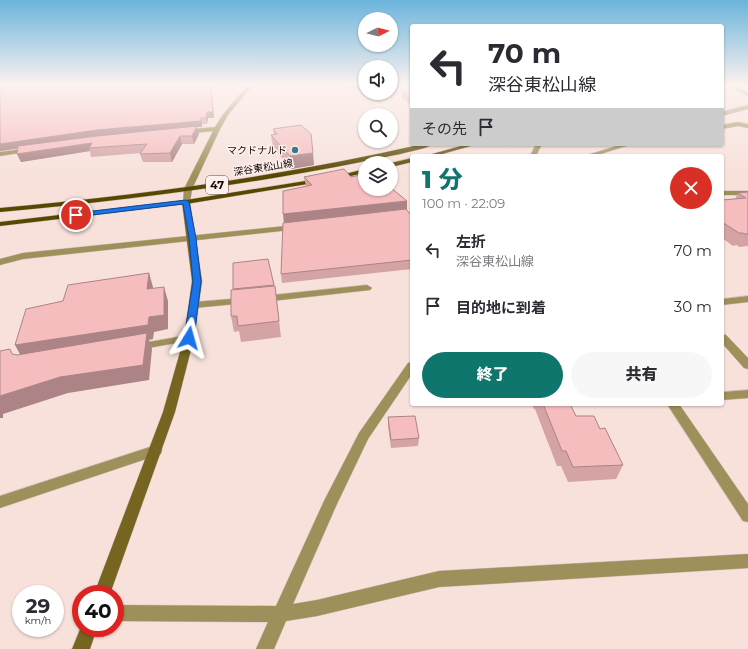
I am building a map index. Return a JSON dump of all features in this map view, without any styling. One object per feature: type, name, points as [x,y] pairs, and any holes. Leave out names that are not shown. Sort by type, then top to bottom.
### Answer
[{"type":"main road","name":"深谷東松山線","points":[[0,210],[79,203],[188,189],[293,173],[421,146]]},
{"type":"main road","points":[[436,154],[467,146]]},
{"type":"main road","points":[[398,163],[410,160]]},
{"type":"main road","name":"深谷東松山線","points":[[0,224],[186,202],[328,179],[358,173]]},
{"type":"street","points":[[105,585],[169,412],[189,338],[197,282],[186,202],[188,189],[225,115]]},
{"type":"street","points":[[724,127],[738,124],[748,126]]},
{"type":"street","points":[[724,127],[748,131]]},
{"type":"street","points":[[177,133],[217,129]]},
{"type":"street","points":[[594,154],[623,146]]},
{"type":"street","points":[[0,154],[38,148]]},
{"type":"street","points":[[724,193],[748,193]]},
{"type":"street","points":[[0,262],[23,256],[302,226]]},
{"type":"street","points":[[194,306],[367,288]]},
{"type":"street","points":[[724,302],[748,299]]},
{"type":"street","points":[[126,348],[189,338]]},
{"type":"street","points":[[724,339],[748,365]]},
{"type":"street","points":[[265,649],[363,436],[410,369]]},
{"type":"street","points":[[724,396],[748,394]]},
{"type":"street","points":[[674,406],[748,516]]},
{"type":"street","points":[[0,502],[156,450]]},
{"type":"street","points":[[124,613],[281,614],[317,608],[439,578],[748,561]]},
{"type":"street","points":[[81,649],[86,637]]},
{"type":"building","points":[[0,115],[206,115],[206,118],[201,118],[201,121],[97,130],[0,144]]},
{"type":"building","points":[[301,125],[311,134],[313,153],[290,156],[271,135],[277,134],[273,129]]},
{"type":"building","points":[[197,126],[192,136],[180,136],[170,153],[140,154],[147,144],[89,148],[92,143],[17,154],[18,146]]},
{"type":"building","points":[[344,169],[351,177],[358,176],[358,196],[398,196],[398,194],[407,201],[283,214],[283,191],[312,185],[304,177]]},
{"type":"building","points":[[748,192],[748,234],[739,233],[724,223],[724,200],[746,198],[738,193]]},
{"type":"building","points":[[406,209],[410,214],[410,260],[281,274],[283,223]]},
{"type":"building","points":[[268,259],[274,285],[233,289],[233,263]]},
{"type":"building","points":[[149,273],[147,289],[164,287],[164,315],[149,317],[148,325],[15,345],[26,309],[63,301],[68,285]]},
{"type":"building","points":[[275,286],[279,321],[238,326],[237,316],[231,316],[231,290]]},
{"type":"building","points":[[147,333],[143,365],[60,377],[0,396],[0,351],[10,349],[12,354],[17,355]]},
{"type":"building","points":[[544,406],[571,406],[576,416],[594,416],[600,429],[605,428],[623,465],[573,467],[566,451],[562,451]]},
{"type":"building","points":[[415,416],[419,438],[391,440],[388,417]]},
{"type":"place","name":"マクドナルド","points":[[295,150]]},
{"type":"route","points":[[76,215],[186,202],[197,282],[189,338]]}]
